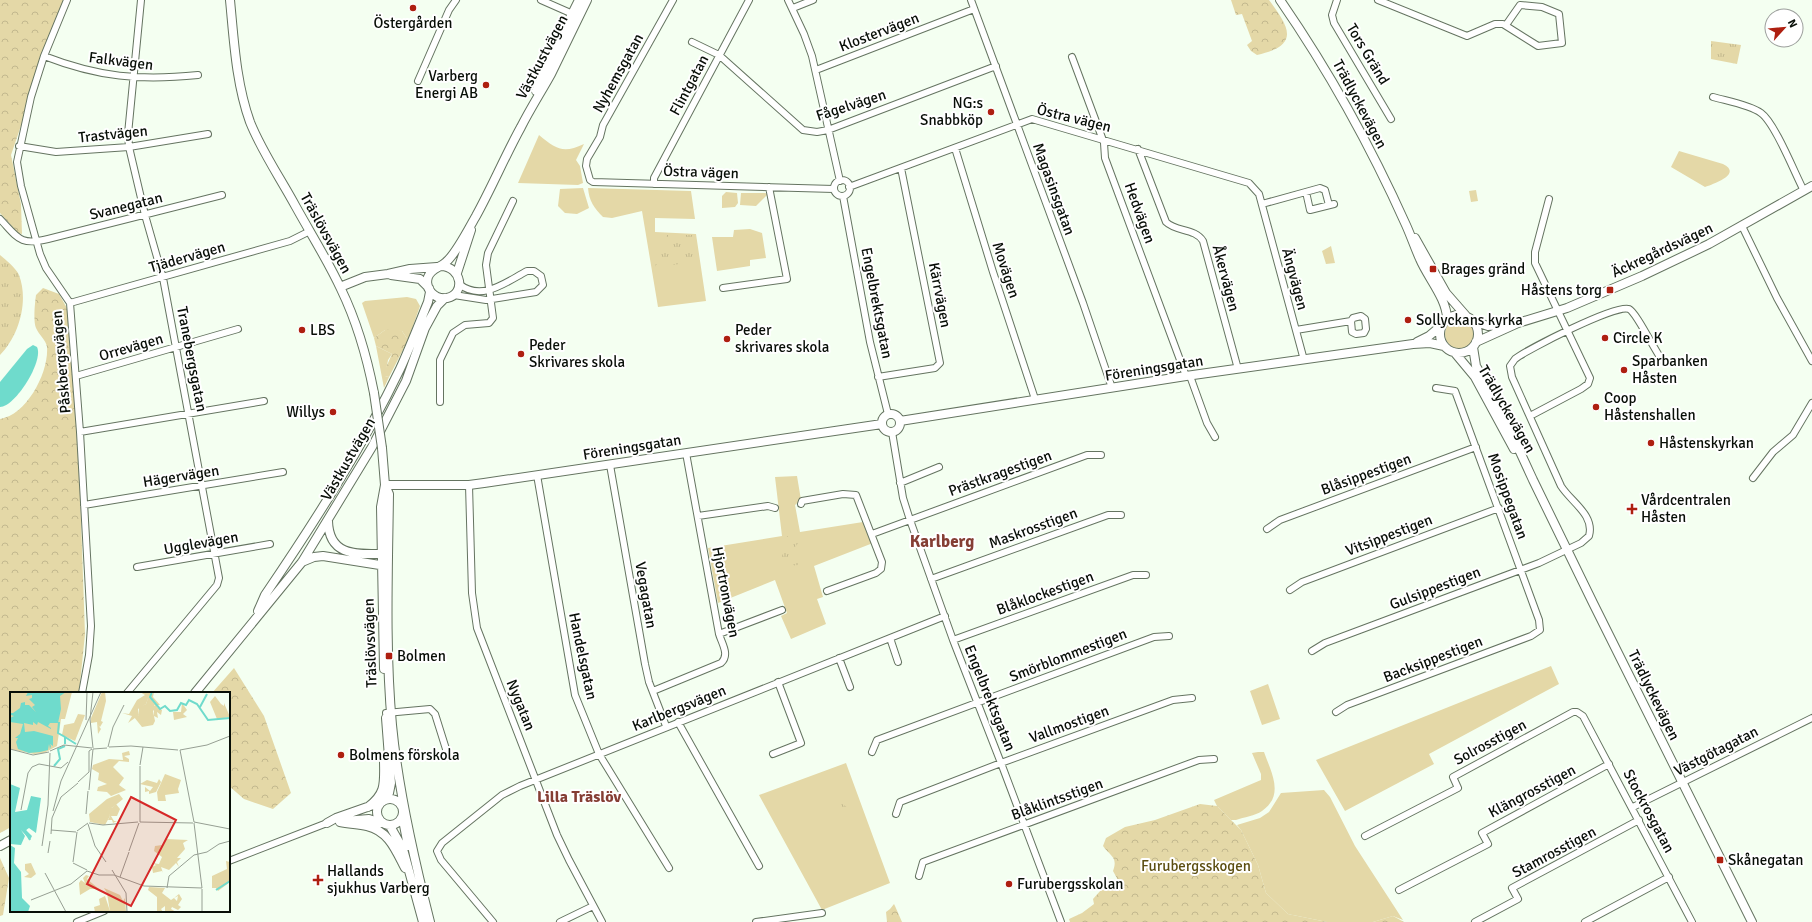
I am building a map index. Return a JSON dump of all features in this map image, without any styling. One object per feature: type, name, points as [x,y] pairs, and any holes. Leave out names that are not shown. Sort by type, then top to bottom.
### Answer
[{"type":"street","name":"Påskbergsvägen","points":[[67,0],[44,56],[26,114],[17,162],[18,173],[36,241],[46,268],[70,303],[80,432],[91,626],[90,648],[82,692]]},
{"type":"street","name":"Tranebergsgatan","points":[[128,692],[219,582],[203,486],[163,278],[145,215],[129,147],[128,134],[141,0]]},
{"type":"street","name":"Träslövsvägen","points":[[230,0],[239,84],[247,112],[265,154],[310,231],[340,287],[364,348],[374,393],[382,448],[385,485],[389,494],[384,554],[389,713],[387,735],[391,783],[389,793],[383,801]]},
{"type":"street","points":[[418,81],[449,10],[456,0]]},
{"type":"street","points":[[541,0],[575,16]]},
{"type":"street","name":"Västkustvägen","points":[[575,16],[579,0]]},
{"type":"street","name":"Västkustvägen","points":[[439,267],[451,256],[476,216],[521,126],[547,64],[575,16],[587,0]]},
{"type":"street","name":"Nyhemsgatan","points":[[587,159],[600,137],[603,125],[622,89],[673,0]]},
{"type":"street","name":"Flintgatan","points":[[654,184],[654,178],[750,0]]},
{"type":"street","points":[[788,0],[804,34],[816,70],[840,181]]},
{"type":"street","points":[[793,8],[813,0]]},
{"type":"street","name":"Magasinsgatan","points":[[970,0],[996,66],[1112,388]]},
{"type":"street","name":"Trädlyckevägen","points":[[1280,0],[1306,38],[1344,101],[1406,226],[1428,277],[1445,305],[1445,322]]},
{"type":"street","name":"Tors Gränd","points":[[1337,0],[1332,15],[1334,23],[1391,120]]},
{"type":"street","points":[[1378,0],[1467,36],[1495,24],[1506,25],[1538,46],[1562,43],[1559,14],[1542,7],[1520,4],[1506,25]]},
{"type":"street","name":"Klostervägen","points":[[816,70],[974,9]]},
{"type":"street","name":"Fågelvägen","points":[[692,42],[719,56],[803,130],[817,132],[828,130],[996,66]]},
{"type":"street","name":"Falkvägen","points":[[44,56],[83,70],[134,78],[165,78],[198,75]]},
{"type":"street","name":"Hedvägen","points":[[1072,57],[1102,138],[1105,158],[1188,376],[1214,437]]},
{"type":"street","points":[[1713,97],[1753,109],[1765,116],[1774,130],[1804,191]]},
{"type":"street","name":"Östra vägen","points":[[849,186],[955,148],[1029,119],[1036,119],[1249,183],[1259,194],[1262,204]]},
{"type":"street","name":"Trastvägen","points":[[19,146],[51,152],[129,147],[208,134]]},
{"type":"street","name":"Movägen","points":[[955,148],[992,272],[1035,399]]},
{"type":"street","name":"Åkervägen","points":[[1138,149],[1166,222],[1174,228],[1195,234],[1202,241],[1238,369]]},
{"type":"street","name":"Östra vägen","points":[[587,159],[586,166],[590,180],[593,182],[834,189]]},
{"type":"street","name":"Kärrvägen","points":[[878,377],[935,368],[940,363],[901,168]]},
{"type":"street","points":[[840,181],[847,182],[849,186],[849,192],[843,196],[836,193],[834,189],[836,183],[840,181]]},
{"type":"street","name":"Äckregårdsvägen","points":[[1470,319],[1483,325],[1493,326],[1518,323],[1557,312],[1642,276],[1742,226],[1812,186]]},
{"type":"street","points":[[723,288],[786,279],[769,187]]},
{"type":"street","points":[[1262,204],[1320,188],[1324,189],[1331,204],[1310,210],[1306,192]]},
{"type":"street","name":"Svanegatan","points":[[36,241],[222,195]]},
{"type":"street","name":"Engelbrektsgatan","points":[[843,196],[854,252],[856,275],[878,377],[888,414]]},
{"type":"street","points":[[1530,416],[1564,399],[1585,386],[1590,381],[1590,375],[1557,312],[1534,259],[1549,199]]},
{"type":"street","points":[[440,402],[439,367],[442,353],[453,333],[465,325],[489,323],[493,318],[492,299],[486,265],[488,253],[513,201]]},
{"type":"street","name":"Ängvägen","points":[[1262,204],[1304,360]]},
{"type":"street","name":"Västkustvägen","points":[[457,273],[476,216]]},
{"type":"street","points":[[0,219],[19,239],[26,242],[36,241]]},
{"type":"street","name":"Trädlyckevägen","points":[[1406,226],[1424,251],[1446,293],[1470,319]]},
{"type":"street","points":[[1742,226],[1777,298],[1812,361]]},
{"type":"street","name":"Tjädervägen","points":[[70,303],[290,241],[310,231]]},
{"type":"street","points":[[430,290],[429,276],[439,267]]},
{"type":"street","points":[[340,287],[365,277],[410,269],[439,267],[450,268],[457,273],[459,284],[454,295]]},
{"type":"street","points":[[388,274],[420,279],[434,296],[445,298],[454,295],[480,300],[536,292],[543,285],[543,280],[538,272],[527,271],[490,290],[482,292],[475,292],[459,284]]},
{"type":"street","name":"Västkustvägen","points":[[252,622],[265,595],[336,485],[376,414],[400,368],[428,302],[430,290]]},
{"type":"street","name":"Västkustvägen","points":[[196,692],[302,562],[328,521],[376,441],[406,381],[425,328],[437,306],[445,298]]},
{"type":"street","points":[[1567,550],[1586,540],[1589,536],[1591,525],[1585,515],[1570,499],[1561,486],[1512,377],[1510,369],[1511,364],[1518,356],[1567,331],[1613,311],[1624,308],[1629,309],[1636,316],[1662,360]]},
{"type":"street","points":[[1455,315],[1470,319],[1478,334],[1475,345],[1464,353],[1454,353],[1444,346],[1440,335],[1445,322],[1455,315]]},
{"type":"street","points":[[1296,330],[1351,321]]},
{"type":"street","name":"Föreningsgatan","points":[[1413,344],[1429,336],[1445,322]]},
{"type":"street","name":"Äckregårdsvägen","points":[[1475,345],[1518,323]]},
{"type":"street","name":"Orrevägen","points":[[76,376],[238,329]]},
{"type":"street","name":"Föreningsgatan","points":[[900,421],[1188,376],[1413,344],[1430,343],[1444,346]]},
{"type":"street","name":"Trädlyckevägen","points":[[1475,345],[1474,361],[1476,366],[1498,404],[1567,550],[1752,922]]},
{"type":"street","name":"Trädlyckevägen","points":[[1454,353],[1475,377],[1533,480]]},
{"type":"street","name":"Mosippegatan","points":[[1436,388],[1455,391],[1539,620],[1540,630]]},
{"type":"street","points":[[80,432],[264,402]]},
{"type":"street","points":[[1753,478],[1773,452],[1794,435],[1812,403]]},
{"type":"street","points":[[888,414],[897,416],[900,421],[899,427],[892,432],[886,431],[882,424],[884,417],[888,414]]},
{"type":"street","name":"Föreningsgatan","points":[[385,485],[469,485],[882,424]]},
{"type":"street","name":"Engelbrektsgatan","points":[[892,432],[900,483],[910,520],[953,640],[1061,922]]},
{"type":"street","name":"Blåsippestigen","points":[[1267,529],[1280,520],[1476,447]]},
{"type":"street","name":"Hjortronvägen","points":[[653,691],[721,663],[725,659],[726,655],[719,634],[686,453]]},
{"type":"street","name":"Prästkragestigen","points":[[872,534],[1087,455],[1101,455]]},
{"type":"street","name":"Vegagatan","points":[[610,465],[645,664],[649,682],[666,726]]},
{"type":"street","points":[[900,483],[939,467]]},
{"type":"street","name":"Hägervägen","points":[[84,505],[283,472]]},
{"type":"street","name":"Handelsgatan","points":[[537,475],[575,695],[600,754],[669,868]]},
{"type":"street","name":"Nygatan","points":[[469,485],[470,569],[474,620],[557,835],[602,922]]},
{"type":"street","points":[[801,504],[802,501],[843,494],[856,495],[882,562],[881,569],[876,573],[827,591]]},
{"type":"street","points":[[698,516],[768,506],[776,508]]},
{"type":"street","name":"Vitsippestigen","points":[[1290,590],[1302,582],[1499,508]]},
{"type":"street","name":"Maskrosstigen","points":[[931,579],[1108,515],[1121,515]]},
{"type":"street","points":[[328,521],[330,537],[341,550],[358,553],[384,554]]},
{"type":"street","name":"Ugglevägen","points":[[137,567],[270,544]]},
{"type":"street","name":"Gulsippestigen","points":[[1312,651],[1326,643],[1521,570],[1567,550]]},
{"type":"street","points":[[302,562],[314,557],[323,556],[385,566]]},
{"type":"street","name":"Blåklockestigen","points":[[953,640],[1133,575],[1146,575]]},
{"type":"street","points":[[719,634],[782,610]]},
{"type":"street","name":"Karlbergsvägen","points":[[493,922],[441,860],[438,856],[438,850],[442,843],[502,795],[666,726],[945,616]]},
{"type":"street","name":"Backsippestigen","points":[[1336,712],[1347,705],[1531,636],[1540,630]]},
{"type":"street","name":"Smörblommestigen","points":[[872,752],[877,740],[1154,636],[1169,636]]},
{"type":"street","points":[[890,638],[898,662]]},
{"type":"street","points":[[839,658],[850,687]]},
{"type":"street","points":[[773,754],[801,743],[778,682]]},
{"type":"street","name":"Vallmostigen","points":[[896,814],[900,802],[1173,700],[1192,698]]},
{"type":"street","points":[[389,713],[430,709],[433,710],[446,749]]},
{"type":"street","name":"Solrosstigen","points":[[1365,836],[1458,788],[1453,777],[1573,712],[1580,713]]},
{"type":"street","name":"Träslövsvägen","points":[[389,713],[403,796]]},
{"type":"street","name":"Stockrosgatan","points":[[1580,713],[1633,807],[1692,922]]},
{"type":"street","name":"Västgötagatan","points":[[1633,807],[1812,718]]},
{"type":"street","points":[[678,722],[759,866]]},
{"type":"street","points":[[368,807],[383,792],[384,743],[387,735]]},
{"type":"street","name":"Blåklintsstigen","points":[[919,876],[923,862],[1199,760],[1214,759]]},
{"type":"street","name":"Klängrosstigen","points":[[1399,890],[1488,844],[1482,833],[1609,764]]},
{"type":"street","points":[[403,796],[402,811],[409,850],[419,879]]},
{"type":"street","points":[[403,796],[419,879],[430,922]]},
{"type":"street","points":[[230,861],[327,823],[336,818],[383,801],[395,800],[402,811]]},
{"type":"street","points":[[383,801],[378,807],[378,819],[386,824],[403,849],[423,922]]},
{"type":"street","points":[[327,823],[363,818],[386,824],[398,823],[402,811]]},
{"type":"street","name":"Stamrosstigen","points":[[1475,922],[1518,899],[1512,888],[1639,820]]},
{"type":"street","points":[[340,822],[369,826],[381,832],[391,841],[410,877]]},
{"type":"street","points":[[0,846],[10,841]]},
{"type":"street","points":[[1585,922],[1669,877]]},
{"type":"street","points":[[560,922],[593,906]]},
{"type":"street","points":[[77,922],[102,912]]},
{"type":"street","points":[[756,922],[822,913]]},
{"type":"green space","points":[[0,0],[64,0],[11,155],[21,204],[22,234],[18,233],[0,213]]},
{"type":"green space","points":[[1231,0],[1269,0],[1285,26],[1287,34],[1286,40],[1281,46],[1271,51],[1257,55],[1251,51],[1247,45],[1252,41],[1242,14],[1236,15]]},
{"type":"green space","points":[[1711,41],[1741,45],[1737,64],[1711,59]]},
{"type":"green space","points":[[539,135],[555,147],[565,149],[570,149],[584,144],[576,160],[580,166],[583,183],[578,185],[518,183]]},
{"type":"green space","points":[[1679,151],[1723,164],[1730,171],[1724,178],[1705,187],[1671,167]]},
{"type":"green space","points":[[583,188],[589,208],[577,214],[565,213],[558,206],[560,189]]},
{"type":"green space","points":[[588,188],[691,191],[695,219],[655,218],[655,232],[696,234],[706,301],[658,307],[642,211],[612,218],[603,217],[592,204]]},
{"type":"green space","points":[[1476,190],[1478,201],[1471,202],[1469,191]]},
{"type":"green space","points":[[726,192],[737,193],[738,203],[735,207],[722,208],[722,196]]},
{"type":"green space","points":[[741,193],[768,194],[756,206],[740,205]]},
{"type":"green space","points":[[750,229],[762,233],[766,258],[750,260],[750,266],[717,271],[712,237],[733,237],[734,230]]},
{"type":"green space","points":[[667,235],[692,235],[696,262],[656,267],[653,249],[665,246]]},
{"type":"green space","points":[[1331,246],[1335,263],[1326,264],[1322,251]]},
{"type":"green space","points":[[0,255],[18,272],[22,285],[23,296],[17,328],[7,347],[0,355]]},
{"type":"green space","points":[[43,288],[59,294],[68,310],[76,378],[85,634],[79,692],[10,692],[10,828],[0,833],[0,419],[10,416],[19,410],[27,401],[40,380],[44,368],[47,357],[47,347],[35,325],[34,317],[36,295]]},
{"type":"green space","points":[[407,297],[416,299],[420,306],[408,340],[402,331],[385,330],[374,338],[362,303],[365,301]]},
{"type":"green space","points":[[1460,319],[1471,323],[1475,334],[1471,345],[1460,349],[1449,345],[1445,334],[1449,323]]},
{"type":"green space","points":[[396,329],[402,331],[408,340],[389,377],[385,376],[384,372],[392,354],[376,346],[374,338],[385,330]]},
{"type":"green space","points":[[376,346],[392,354],[388,360],[385,376],[389,377],[384,388]]},
{"type":"green space","points":[[797,476],[801,500],[795,505],[800,532],[863,522],[873,543],[814,566],[823,597],[817,599],[826,624],[791,639],[781,616],[787,613],[775,580],[718,603],[708,548],[782,536],[775,477]]},
{"type":"green space","points":[[787,536],[800,541],[795,547],[798,550],[801,561],[798,565],[787,566],[781,561]]},
{"type":"green space","points":[[1551,666],[1559,684],[1429,754],[1434,764],[1345,811],[1316,760]]},
{"type":"green space","points":[[234,668],[264,716],[291,793],[273,809],[244,799],[230,787],[230,692],[213,692]]},
{"type":"green space","points":[[1268,684],[1280,719],[1262,725],[1250,691]]},
{"type":"green space","points":[[1264,752],[1273,775],[1275,791],[1273,798],[1269,805],[1259,813],[1236,820],[1231,820],[1217,806],[1214,800],[1261,780],[1261,774],[1252,753]]},
{"type":"green space","points":[[846,763],[890,883],[822,910],[759,795]]},
{"type":"green space","points":[[1324,790],[1330,797],[1355,846],[1403,920],[1393,916],[1373,922],[1327,922],[1288,914],[1266,893],[1258,865],[1241,830],[1237,825],[1260,818],[1269,812],[1281,793]]},
{"type":"green space","points":[[840,802],[852,811],[845,814],[841,819],[835,811]]},
{"type":"green space","name":"Furubergsskogen","points":[[1200,804],[1217,806],[1241,830],[1258,865],[1266,893],[1288,914],[1327,922],[1070,922],[1069,919],[1082,913],[1094,904],[1093,899],[1101,890],[1118,886],[1119,882],[1113,871],[1115,863],[1113,857],[1103,846],[1106,838],[1125,827],[1155,820]]},
{"type":"green space","points":[[0,858],[9,878],[3,915],[0,916]]},
{"type":"green space","points":[[894,904],[902,922],[887,922],[886,912]]},
{"type":"green space","points":[[1393,916],[1404,922],[1373,922]]},
{"type":"water","points":[[33,345],[37,347],[38,354],[27,382],[13,400],[0,407],[0,382],[27,349]]},
{"type":"place","name":"Östergården","points":[[413,8]]},
{"type":"place","name":"Varberg Energi AB","points":[[486,85]]},
{"type":"place","name":"NG:s Snabbköp","points":[[991,112]]},
{"type":"place","name":"Brages gränd","points":[[1433,269]]},
{"type":"place","name":"Håstens torg","points":[[1610,290]]},
{"type":"place","name":"Sollyckans kyrka","points":[[1408,320]]},
{"type":"place","name":"LBS","points":[[302,330]]},
{"type":"place","name":"Circle K","points":[[1605,338]]},
{"type":"place","name":"Peder skrivares skola","points":[[727,339]]},
{"type":"place","name":"Peder Skrivares skola","points":[[521,354]]},
{"type":"place","name":"Sparbanken Håsten","points":[[1624,370]]},
{"type":"place","name":"Coop Håstenshallen","points":[[1596,407]]},
{"type":"place","name":"Willys","points":[[333,412]]},
{"type":"place","name":"Håstenskyrkan","points":[[1651,443]]},
{"type":"place","name":"Vårdcentralen Håsten","points":[[1632,509]]},
{"type":"place","name":"Bolmen","points":[[389,656]]},
{"type":"place","name":"Bolmens förskola","points":[[341,755]]},
{"type":"place","name":"Skånegatan","points":[[1720,860]]},
{"type":"place","name":"Hallands sjukhus Varberg","points":[[318,880]]},
{"type":"place","name":"Furubergsskolan","points":[[1009,884]]},
{"type":"district","name":"Karlberg","points":[[942,541]]},
{"type":"district","name":"Lilla Träslöv","points":[[579,797]]}]
